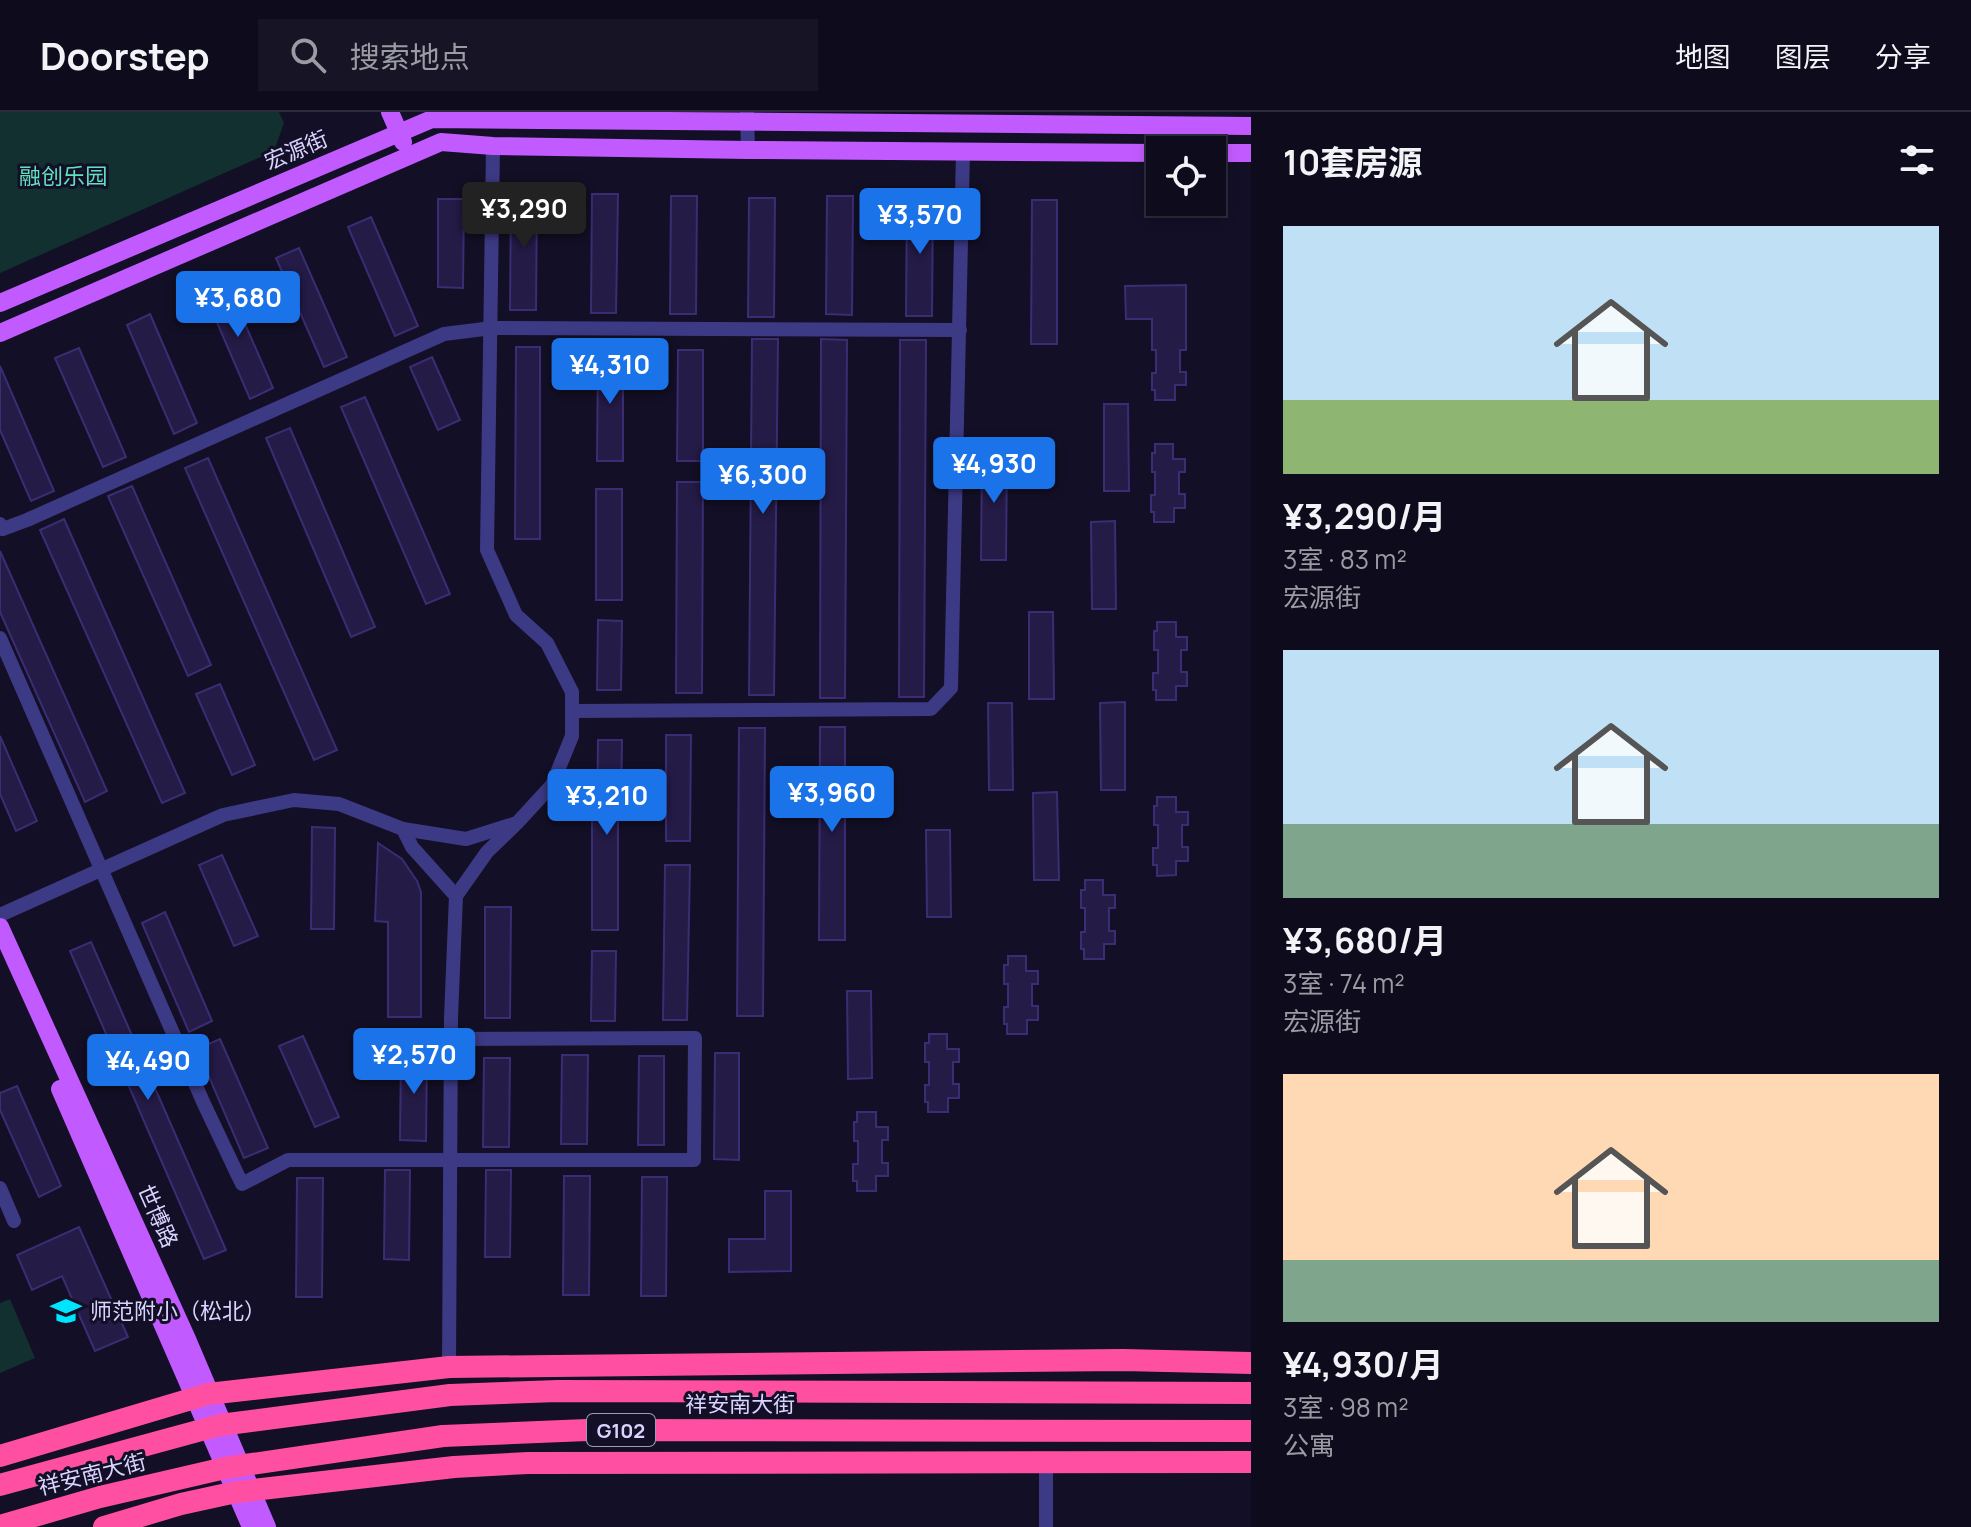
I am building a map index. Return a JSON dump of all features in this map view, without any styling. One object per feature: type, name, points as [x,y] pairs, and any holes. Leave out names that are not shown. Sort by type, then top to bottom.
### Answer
[{"type":"highway","points":[[0,1456],[203,1396],[449,1367],[1123,1360],[1251,1363]]},
{"type":"highway","name":"祥安南大街","points":[[0,1485],[216,1427],[450,1395],[558,1391],[1251,1393]]},
{"type":"highway","name":"祥安南大街","points":[[0,1526],[100,1497],[233,1466],[404,1441],[504,1433],[587,1430],[1251,1431]]},
{"type":"highway","points":[[104,1527],[181,1504],[244,1491],[454,1467],[528,1463],[1251,1462]]},
{"type":"main road","points":[[390,112],[410,156]]},
{"type":"main road","points":[[430,115],[441,142]]},
{"type":"main road","name":"宏源街","points":[[0,303],[399,132],[430,115],[1251,126]]},
{"type":"main road","points":[[0,333],[441,142],[493,146],[748,150],[1146,153]]},
{"type":"main road","points":[[1226,153],[1251,153]]},
{"type":"main road","name":"世博路","points":[[0,927],[244,1491],[267,1527]]},
{"type":"main road","name":"世博路","points":[[0,951],[203,1396]]},
{"type":"main road","name":"世博路","points":[[244,1491],[251,1527]]},
{"type":"street","points":[[747,117],[748,150]]},
{"type":"street","points":[[449,1367],[451,1039],[456,896],[487,852],[552,785],[572,736],[574,711],[572,692],[547,643],[516,615],[487,550],[493,146]]},
{"type":"street","points":[[574,711],[931,709],[951,688],[963,152]]},
{"type":"street","points":[[0,524],[3,529],[27,520],[444,334],[492,328],[960,330]]},
{"type":"street","points":[[0,638],[242,1184],[288,1160],[694,1160],[695,1038],[451,1039]]},
{"type":"street","points":[[0,915],[223,815],[294,800],[339,804],[403,829],[466,839],[517,823]]},
{"type":"street","points":[[403,829],[412,847],[456,896]]},
{"type":"street","points":[[0,1188],[14,1221]]},
{"type":"street","points":[[1046,1464],[1046,1527]]},
{"type":"green space","name":"融创乐园","points":[[0,112],[279,112],[284,123],[274,151],[0,273]]},
{"type":"green space","points":[[10,1299],[35,1358],[0,1373],[0,1303]]},
{"type":"building","points":[[511,191],[537,191],[536,310],[510,310]]},
{"type":"building","points":[[592,194],[618,194],[616,313],[591,313]]},
{"type":"building","points":[[671,196],[697,196],[696,314],[670,314]]},
{"type":"building","points":[[827,196],[853,196],[852,315],[826,314]]},
{"type":"building","points":[[907,197],[933,197],[932,316],[906,316]]},
{"type":"building","points":[[749,198],[775,198],[774,317],[748,317]]},
{"type":"building","points":[[438,199],[464,199],[463,288],[438,287]]},
{"type":"building","points":[[1032,200],[1057,200],[1057,344],[1031,344]]},
{"type":"building","points":[[371,217],[418,326],[395,336],[348,227]]},
{"type":"building","points":[[299,248],[347,357],[324,367],[276,258]]},
{"type":"building","points":[[226,280],[273,388],[250,399],[203,290]]},
{"type":"building","points":[[1186,285],[1186,350],[1180,350],[1180,372],[1186,372],[1186,385],[1175,385],[1175,400],[1155,400],[1152,373],[1156,373],[1156,350],[1152,350],[1152,319],[1126,319],[1125,286]]},
{"type":"building","points":[[150,314],[197,423],[174,434],[127,325]]},
{"type":"building","points":[[752,339],[778,339],[774,695],[749,695]]},
{"type":"building","points":[[821,339],[847,340],[845,698],[820,698]]},
{"type":"building","points":[[900,340],[926,340],[924,697],[899,697]]},
{"type":"building","points":[[516,347],[540,347],[540,539],[515,539]]},
{"type":"building","points":[[79,348],[126,457],[103,467],[55,358]]},
{"type":"building","points":[[598,350],[623,350],[623,461],[597,461]]},
{"type":"building","points":[[678,350],[703,350],[703,461],[677,461]]},
{"type":"building","points":[[432,357],[460,420],[438,430],[410,367]]},
{"type":"building","points":[[0,366],[54,491],[31,501],[0,430]]},
{"type":"building","points":[[365,397],[450,594],[426,604],[341,407]]},
{"type":"building","points":[[1104,404],[1128,404],[1129,491],[1104,491]]},
{"type":"building","points":[[290,428],[375,627],[351,637],[266,438]]},
{"type":"building","points":[[1155,444],[1173,444],[1173,459],[1185,459],[1185,472],[1179,472],[1179,494],[1185,494],[1185,508],[1174,508],[1174,522],[1154,522],[1154,512],[1151,512],[1151,495],[1155,495],[1152,453],[1155,453]]},
{"type":"building","points":[[982,450],[1007,451],[1006,560],[981,560]]},
{"type":"building","points":[[208,458],[337,750],[314,760],[185,468]]},
{"type":"building","points":[[677,482],[703,482],[702,693],[676,693]]},
{"type":"building","points":[[132,486],[211,665],[188,676],[108,496]]},
{"type":"building","points":[[596,489],[622,489],[622,600],[596,600]]},
{"type":"building","points":[[64,519],[185,793],[162,803],[40,530]]},
{"type":"building","points":[[1115,521],[1116,609],[1092,609],[1091,522]]},
{"type":"building","points":[[0,551],[107,791],[85,802],[0,612]]},
{"type":"building","points":[[1029,612],[1053,612],[1054,699],[1029,699]]},
{"type":"building","points":[[598,620],[622,621],[621,690],[597,690]]},
{"type":"building","points":[[1157,622],[1176,622],[1176,637],[1187,637],[1187,650],[1181,650],[1181,672],[1187,672],[1187,686],[1176,686],[1176,700],[1156,700],[1156,690],[1153,690],[1153,673],[1158,673],[1158,650],[1154,650]]},
{"type":"building","points":[[220,684],[255,765],[232,775],[196,694]]},
{"type":"building","points":[[1125,702],[1125,790],[1101,790],[1100,703]]},
{"type":"building","points":[[988,703],[1012,703],[1013,790],[989,790]]},
{"type":"building","points":[[820,727],[845,727],[845,940],[819,940]]},
{"type":"building","points":[[739,728],[765,728],[763,1016],[737,1016]]},
{"type":"building","points":[[666,735],[691,735],[690,841],[666,841]]},
{"type":"building","points":[[0,736],[37,821],[16,831],[0,794]]},
{"type":"building","points":[[598,740],[622,740],[621,810],[618,810],[618,930],[592,930],[592,819],[597,819]]},
{"type":"building","points":[[1057,792],[1059,880],[1034,880],[1033,793]]},
{"type":"building","points":[[1157,797],[1176,797],[1176,812],[1188,812],[1188,825],[1182,825],[1182,847],[1188,847],[1188,861],[1176,861],[1176,875],[1157,876],[1157,865],[1153,865],[1153,848],[1158,848],[1158,825],[1154,825]]},
{"type":"building","points":[[312,827],[335,828],[334,929],[311,929]]},
{"type":"building","points":[[926,830],[950,830],[951,917],[927,917]]},
{"type":"building","points":[[378,843],[402,859],[421,892],[421,1017],[388,1017],[388,922],[375,921]]},
{"type":"building","points":[[222,855],[258,936],[234,946],[199,865]]},
{"type":"building","points":[[665,865],[690,865],[687,1020],[663,1020]]},
{"type":"building","points":[[1085,880],[1103,880],[1103,895],[1115,895],[1115,908],[1109,908],[1109,931],[1115,931],[1115,944],[1104,944],[1104,959],[1084,959],[1084,949],[1081,949],[1085,908],[1081,908],[1081,890],[1085,890]]},
{"type":"building","points":[[485,907],[511,907],[510,1018],[485,1018]]},
{"type":"building","points":[[165,912],[212,1021],[189,1032],[142,923]]},
{"type":"building","points":[[91,942],[226,1250],[204,1259],[70,951]]},
{"type":"building","points":[[592,951],[616,951],[615,1021],[591,1021]]},
{"type":"building","points":[[1008,956],[1026,956],[1026,971],[1038,971],[1038,984],[1032,984],[1032,1006],[1038,1006],[1038,1020],[1027,1020],[1027,1034],[1007,1034],[1007,1024],[1004,1024],[1008,984],[1004,984],[1004,965],[1008,965]]},
{"type":"building","points":[[847,991],[871,991],[872,1078],[848,1079]]},
{"type":"building","points":[[929,1034],[947,1034],[947,1049],[959,1049],[959,1062],[953,1062],[953,1084],[959,1084],[959,1098],[948,1098],[948,1112],[928,1112],[928,1102],[925,1102],[929,1062],[925,1062],[925,1043],[929,1043]]},
{"type":"building","points":[[303,1036],[339,1117],[315,1127],[279,1046]]},
{"type":"building","points":[[220,1039],[268,1148],[244,1158],[197,1049]]},
{"type":"building","points":[[401,1052],[427,1052],[426,1141],[400,1140]]},
{"type":"building","points":[[715,1053],[739,1053],[739,1160],[714,1159]]},
{"type":"building","points":[[562,1055],[588,1055],[587,1144],[561,1144]]},
{"type":"building","points":[[639,1056],[664,1056],[664,1145],[638,1145]]},
{"type":"building","points":[[484,1058],[510,1058],[509,1147],[483,1147]]},
{"type":"building","points":[[17,1086],[61,1186],[39,1197],[0,1110],[0,1093]]},
{"type":"building","points":[[857,1112],[876,1112],[876,1127],[888,1127],[888,1140],[882,1140],[882,1163],[888,1163],[888,1176],[876,1176],[876,1191],[857,1191],[857,1181],[853,1181],[853,1164],[858,1164],[858,1141],[854,1141]]},
{"type":"building","points":[[385,1170],[410,1170],[409,1260],[384,1259]]},
{"type":"building","points":[[486,1170],[511,1170],[510,1257],[485,1257]]},
{"type":"building","points":[[564,1176],[590,1176],[589,1295],[563,1295]]},
{"type":"building","points":[[642,1177],[667,1177],[666,1296],[641,1296]]},
{"type":"building","points":[[297,1178],[323,1178],[322,1297],[296,1297]]},
{"type":"building","points":[[765,1191],[791,1191],[791,1271],[729,1272],[729,1239],[765,1239]]},
{"type":"building","points":[[79,1227],[128,1337],[95,1351],[62,1276],[32,1290],[17,1255]]},
{"type":"place","name":"师范附小（松北）","points":[[66,1311]]}]
